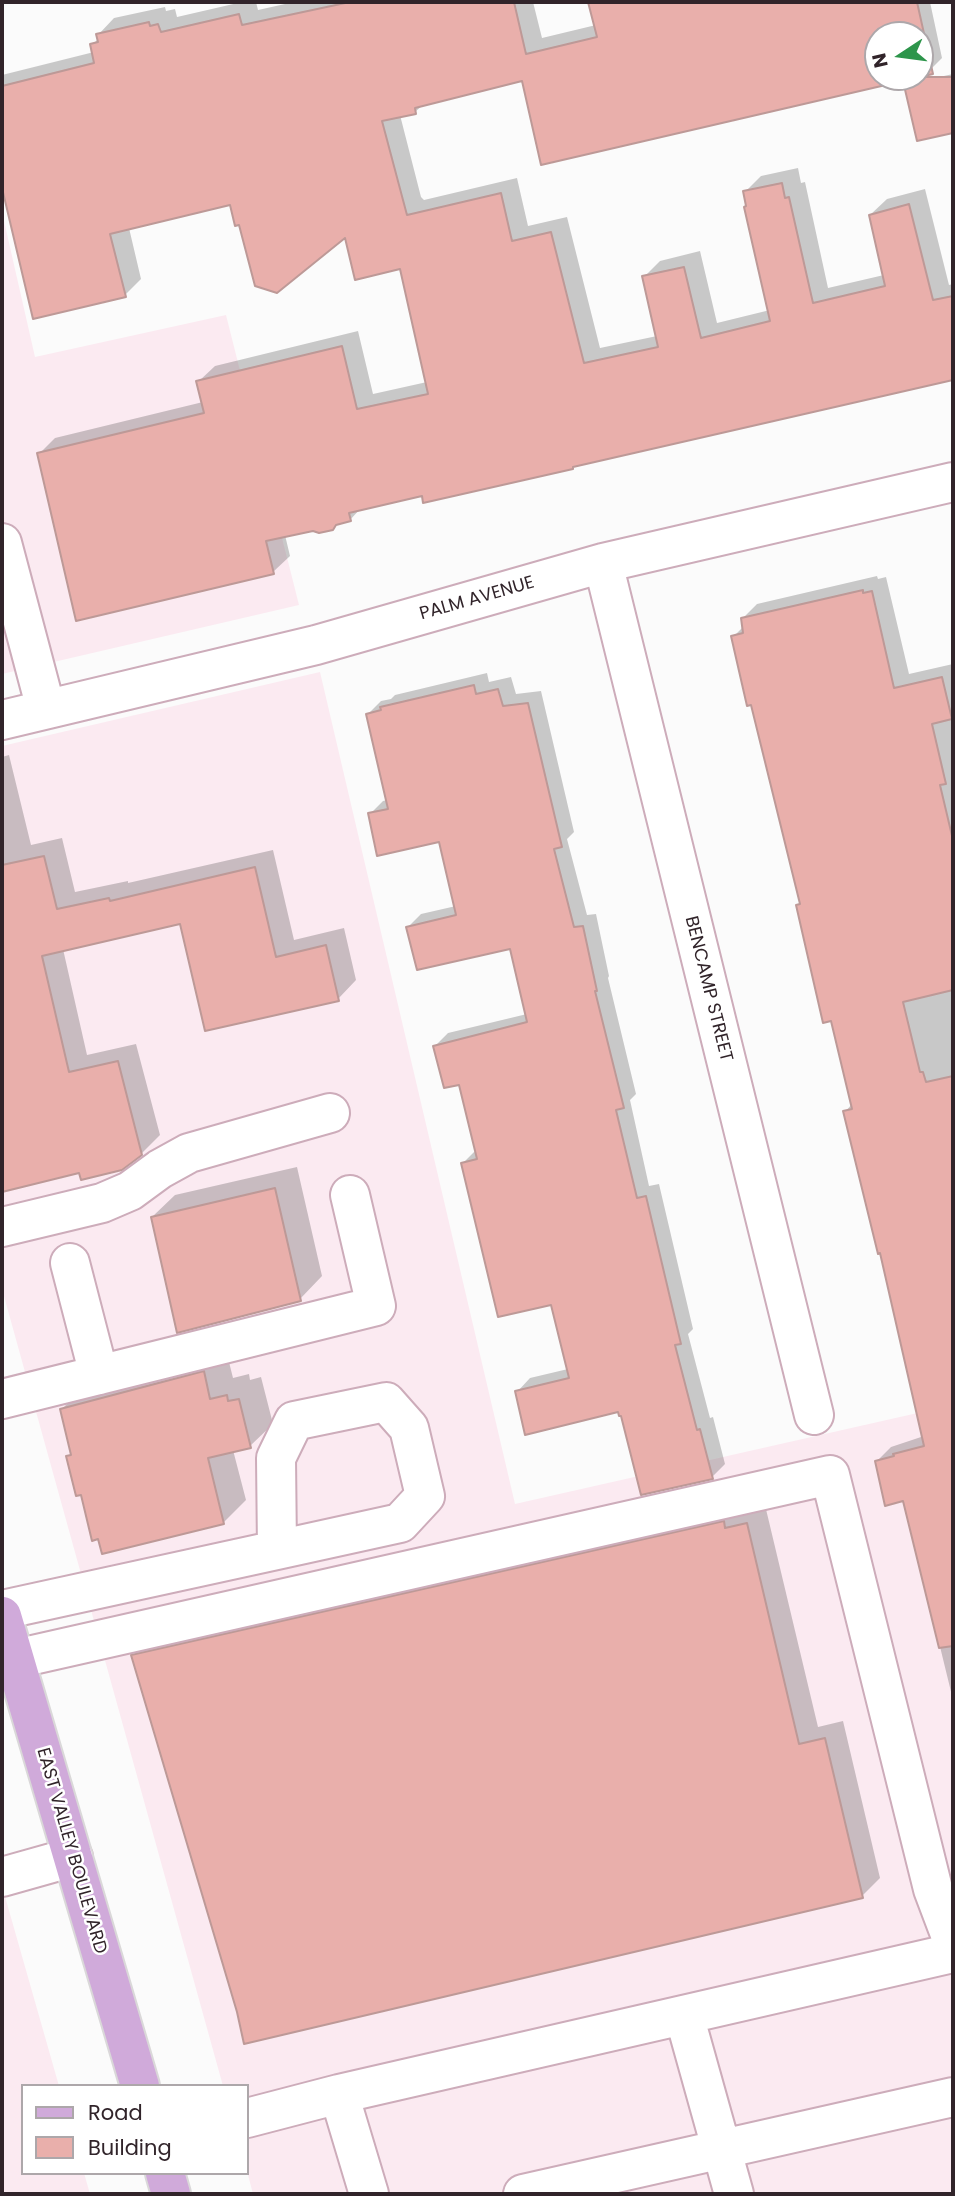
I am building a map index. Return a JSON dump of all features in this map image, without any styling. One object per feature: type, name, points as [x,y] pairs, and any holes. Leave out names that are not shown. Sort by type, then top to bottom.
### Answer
[{"type":"main road","name":"EAST VALLEY BOULEVARD","points":[[2,1616],[139,2084]]},
{"type":"main road","points":[[166,2175],[171,2194]]},
{"type":"street","name":"PALM AVENUE","points":[[2,720],[316,645],[603,563],[953,482]]},
{"type":"street","points":[[2,543],[46,709]]},
{"type":"street","name":"BENCAMP STREET","points":[[603,563],[814,1415]]},
{"type":"street","points":[[2,1227],[102,1203],[130,1191],[189,1153],[330,1113]]},
{"type":"street","points":[[2,1399],[376,1306],[350,1195]]},
{"type":"street","points":[[70,1262],[99,1375]]},
{"type":"street","points":[[2,1610],[277,1550],[400,1523],[425,1496],[409,1428],[386,1402],[293,1421],[276,1458],[277,1550]]},
{"type":"street","points":[[15,1659],[830,1475],[933,1889],[953,1942]]},
{"type":"street","points":[[2,1877],[73,1857]]},
{"type":"street","points":[[248,2118],[339,2094],[953,1953]]},
{"type":"street","points":[[684,2015],[734,2194]]},
{"type":"street","points":[[339,2094],[369,2194]]},
{"type":"street","points":[[523,2194],[953,2096]]},
{"type":"shaded area","points":[[2,212],[35,357],[226,315],[299,605],[2,674]]},
{"type":"shaded area","points":[[320,672],[515,1504],[953,1405],[953,2194],[253,2194],[248,2175],[248,2084],[222,2084],[2,1289],[2,746]]},
{"type":"shaded area","points":[[2,1886],[58,2084],[21,2084],[21,2175],[85,2175],[90,2194],[2,2194]]},
{"type":"building","points":[[350,2],[514,2],[526,54],[597,37],[588,2],[917,2],[921,21],[864,21],[864,90],[541,165],[522,81],[415,108],[416,114],[382,121],[407,215],[501,193],[512,241],[551,232],[584,363],[658,347],[642,276],[684,267],[701,338],[770,321],[744,207],[743,191],[782,183],[785,198],[789,197],[813,303],[885,286],[869,215],[909,204],[933,300],[953,296],[953,380],[423,503],[422,496],[349,513],[351,521],[336,525],[333,530],[319,533],[313,531],[266,541],[274,574],[76,621],[37,453],[204,413],[196,381],[342,346],[357,409],[428,394],[400,269],[355,280],[345,238],[277,293],[255,286],[239,225],[235,226],[230,205],[110,234],[126,297],[33,319],[2,188],[2,86],[94,63],[90,44],[98,42],[96,34],[149,22],[150,26],[158,24],[161,32],[239,14],[242,25]]},
{"type":"building","points":[[934,77],[953,77],[953,133],[917,141],[905,91],[934,91]]},
{"type":"building","points":[[863,590],[863,593],[872,591],[894,688],[942,677],[952,719],[932,724],[946,784],[940,785],[953,840],[953,990],[903,1002],[920,1072],[923,1072],[926,1082],[953,1076],[953,1646],[939,1648],[903,1501],[885,1506],[875,1461],[924,1446],[880,1253],[878,1254],[843,1111],[852,1109],[831,1021],[823,1023],[796,905],[800,904],[751,705],[747,706],[731,636],[743,633],[741,618]]},
{"type":"building","points":[[474,685],[476,694],[498,689],[503,706],[528,703],[562,847],[554,849],[574,927],[583,926],[595,991],[624,1108],[616,1110],[637,1198],[646,1196],[681,1344],[675,1345],[713,1479],[641,1495],[618,1412],[525,1435],[515,1391],[569,1378],[551,1305],[498,1317],[461,1163],[477,1159],[459,1085],[444,1088],[433,1046],[527,1022],[510,949],[417,970],[406,927],[456,915],[439,842],[377,856],[368,813],[388,809],[366,714],[381,710],[380,707]]},
{"type":"building","points":[[44,856],[57,909],[109,898],[110,901],[255,867],[276,957],[326,945],[339,1001],[205,1031],[180,924],[42,956],[69,1072],[118,1061],[142,1155],[122,1170],[81,1180],[79,1173],[2,1192],[2,865]]},
{"type":"building","points":[[275,1188],[301,1301],[177,1333],[151,1217]]},
{"type":"building","points":[[204,1371],[210,1399],[227,1395],[228,1401],[239,1399],[251,1448],[208,1458],[224,1524],[102,1554],[98,1539],[92,1541],[81,1495],[76,1496],[66,1456],[71,1455],[60,1409]]},
{"type":"building","points":[[724,1521],[725,1528],[747,1523],[799,1744],[825,1738],[863,1898],[244,2044],[237,2012],[131,1655]]}]
